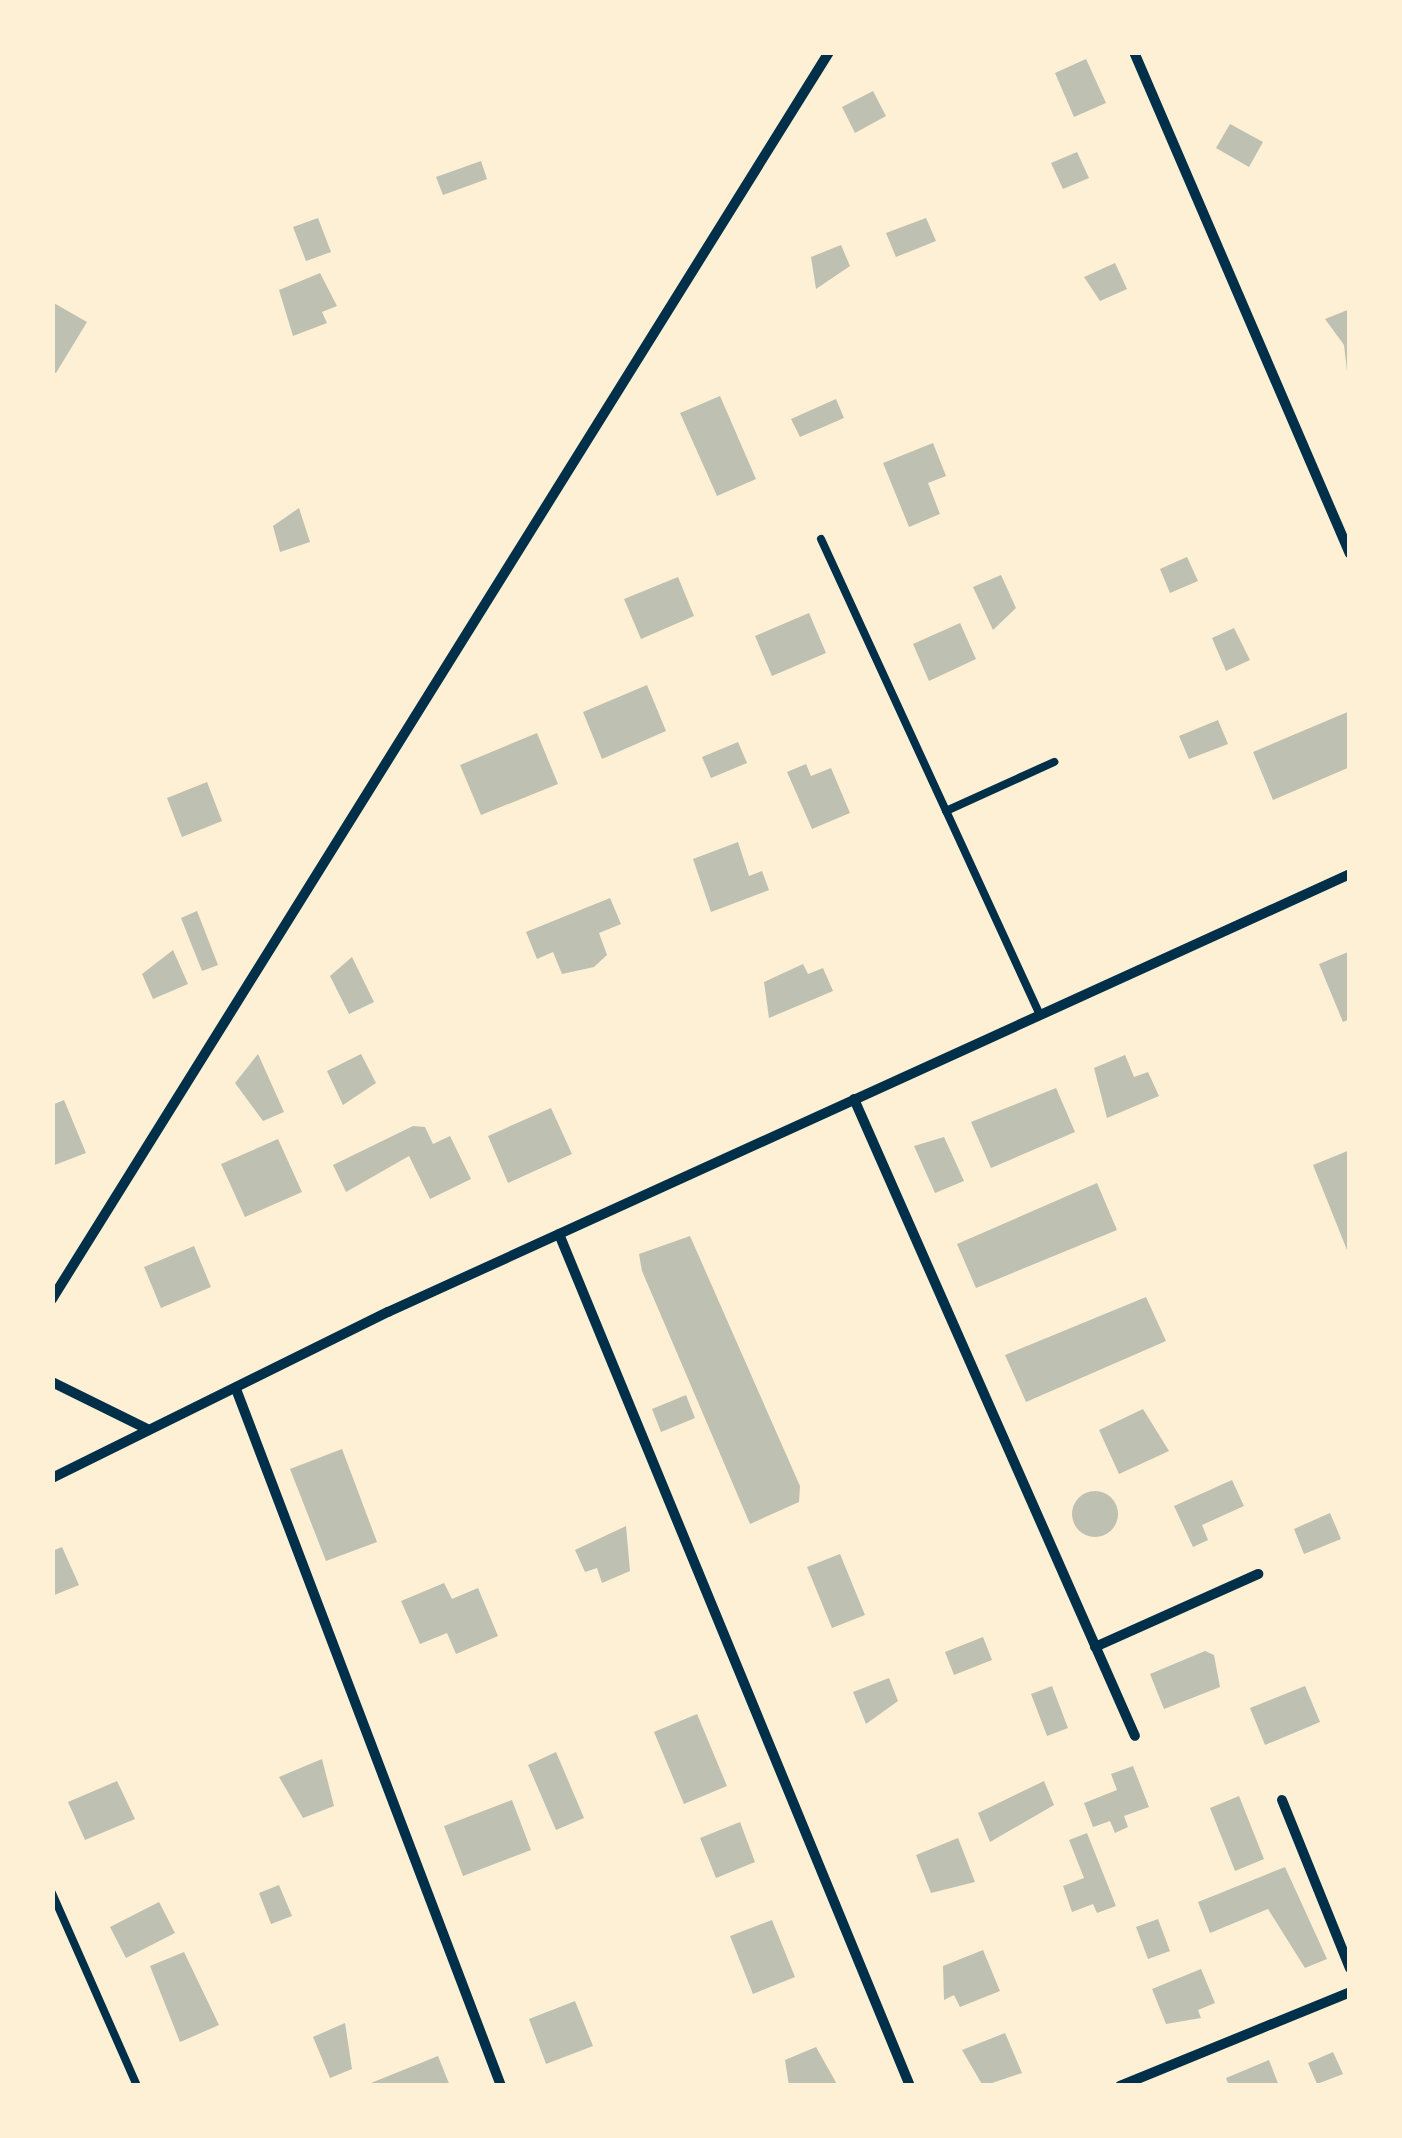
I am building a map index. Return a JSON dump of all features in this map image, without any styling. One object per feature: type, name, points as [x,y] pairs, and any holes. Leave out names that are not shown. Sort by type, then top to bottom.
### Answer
[{"type":"street","points":[[52,1299],[829,52]]},
{"type":"street","points":[[1134,52],[1350,554]]},
{"type":"street","points":[[52,1478],[558,1234],[1350,874]]},
{"type":"street","points":[[854,1098],[1134,1736]]},
{"type":"street","points":[[558,1234],[910,2086]]},
{"type":"street","points":[[52,1382],[148,1430]]},
{"type":"street","points":[[236,1389],[500,2086]]},
{"type":"street","points":[[1095,1647],[1258,1574]]},
{"type":"street","points":[[1282,1800],[1350,1968]]},
{"type":"street","points":[[1120,2086],[1350,1992]]},
{"type":"lane","points":[[821,539],[1040,1015]]},
{"type":"lane","points":[[946,811],[1054,762]]},
{"type":"lane","points":[[52,1893],[138,2086]]},
{"type":"building","points":[[1086,59],[1106,103],[1074,117],[1055,73]]},
{"type":"building","points":[[873,91],[886,116],[855,133],[842,107]]},
{"type":"building","points":[[1230,124],[1263,142],[1249,167],[1216,148]]},
{"type":"building","points":[[1077,152],[1089,178],[1063,189],[1051,163]]},
{"type":"building","points":[[481,161],[487,179],[443,195],[436,177]]},
{"type":"building","points":[[318,218],[331,252],[306,261],[293,227]]},
{"type":"building","points":[[926,218],[936,241],[896,257],[886,233]]},
{"type":"building","points":[[841,245],[850,266],[816,289],[811,257]]},
{"type":"building","points":[[1115,263],[1127,289],[1100,301],[1084,277]]},
{"type":"building","points":[[320,273],[337,306],[322,312],[327,323],[293,336],[279,290]]},
{"type":"building","points":[[52,302],[87,322],[56,373],[52,371]]},
{"type":"building","points":[[1350,309],[1347,371],[1344,345],[1325,319]]},
{"type":"building","points":[[720,396],[756,479],[717,496],[680,413]]},
{"type":"building","points":[[836,399],[844,418],[800,437],[791,419]]},
{"type":"building","points":[[933,443],[946,476],[928,483],[940,514],[909,527],[883,463]]},
{"type":"building","points":[[299,508],[310,542],[280,552],[273,526]]},
{"type":"building","points":[[1187,557],[1198,581],[1170,593],[1160,569]]},
{"type":"building","points":[[1001,575],[1016,608],[993,630],[973,587]]},
{"type":"building","points":[[678,577],[694,616],[641,639],[624,599]]},
{"type":"building","points":[[809,613],[826,653],[772,676],[755,636]]},
{"type":"building","points":[[960,623],[976,659],[929,681],[913,644]]},
{"type":"building","points":[[1234,628],[1250,660],[1226,671],[1212,638]]},
{"type":"building","points":[[647,685],[666,731],[602,759],[583,712]]},
{"type":"building","points":[[1350,711],[1350,767],[1273,800],[1253,752]]},
{"type":"building","points":[[1218,720],[1228,744],[1189,759],[1179,736]]},
{"type":"building","points":[[537,733],[558,784],[481,815],[460,765]]},
{"type":"building","points":[[738,742],[747,763],[711,778],[702,757]]},
{"type":"building","points":[[806,764],[811,776],[831,768],[850,813],[812,829],[787,772]]},
{"type":"building","points":[[207,782],[222,821],[182,837],[167,798]]},
{"type":"building","points":[[738,842],[749,876],[762,871],[769,890],[711,912],[693,859]]},
{"type":"building","points":[[610,898],[621,924],[599,933],[607,955],[594,967],[562,974],[553,952],[537,959],[526,932]]},
{"type":"building","points":[[197,911],[218,965],[202,971],[181,918]]},
{"type":"building","points":[[1350,941],[1350,1019],[1343,1022],[1319,964],[1348,952]]},
{"type":"building","points":[[173,950],[188,984],[153,999],[142,974]]},
{"type":"building","points":[[352,957],[374,1002],[349,1014],[330,976]]},
{"type":"building","points":[[803,964],[808,974],[823,968],[833,991],[769,1018],[764,982]]},
{"type":"building","points":[[258,1054],[284,1112],[263,1121],[235,1083]]},
{"type":"building","points":[[361,1054],[376,1083],[343,1105],[327,1071]]},
{"type":"building","points":[[1125,1055],[1134,1077],[1148,1072],[1159,1096],[1107,1118],[1094,1068]]},
{"type":"building","points":[[1056,1088],[1075,1132],[991,1168],[971,1122]]},
{"type":"building","points":[[64,1100],[86,1153],[52,1166],[52,1105]]},
{"type":"building","points":[[551,1108],[572,1154],[508,1183],[488,1136]]},
{"type":"building","points":[[413,1126],[425,1127],[433,1144],[450,1136],[471,1179],[430,1199],[409,1156],[346,1192],[333,1165]]},
{"type":"building","points":[[944,1137],[964,1181],[935,1193],[914,1146]]},
{"type":"building","points":[[278,1139],[302,1192],[245,1217],[221,1164]]},
{"type":"building","points":[[1350,1150],[1350,1255],[1349,1255],[1313,1165]]},
{"type":"building","points":[[1097,1183],[1117,1230],[976,1288],[957,1244]]},
{"type":"building","points":[[690,1236],[800,1486],[799,1502],[750,1524],[642,1271],[639,1254]]},
{"type":"building","points":[[194,1246],[211,1287],[161,1308],[144,1267]]},
{"type":"building","points":[[1146,1297],[1166,1341],[1026,1402],[1005,1355]]},
{"type":"building","points":[[686,1395],[695,1418],[661,1432],[652,1409]]},
{"type":"building","points":[[1143,1409],[1169,1451],[1119,1474],[1099,1430]]},
{"type":"building","points":[[342,1449],[377,1542],[326,1561],[290,1469]]},
{"type":"building","points":[[1232,1480],[1244,1506],[1202,1525],[1208,1540],[1193,1547],[1174,1506]]},
{"type":"building","points":[[1095,1491],[1111,1498],[1118,1514],[1111,1530],[1095,1537],[1079,1530],[1072,1514],[1079,1498]]},
{"type":"building","points":[[1330,1513],[1341,1539],[1304,1554],[1294,1529]]},
{"type":"building","points":[[626,1526],[630,1571],[602,1583],[597,1568],[585,1572],[575,1550]]},
{"type":"building","points":[[62,1547],[79,1585],[52,1596],[52,1551]]},
{"type":"building","points":[[840,1554],[865,1615],[832,1628],[807,1567]]},
{"type":"building","points":[[444,1583],[452,1599],[478,1588],[498,1636],[456,1654],[447,1633],[420,1644],[401,1601]]},
{"type":"building","points":[[983,1637],[992,1660],[954,1675],[945,1652]]},
{"type":"building","points":[[1205,1651],[1214,1655],[1220,1687],[1164,1709],[1150,1674]]},
{"type":"building","points":[[889,1678],[898,1701],[866,1724],[853,1692]]},
{"type":"building","points":[[1052,1686],[1068,1728],[1047,1736],[1031,1694]]},
{"type":"building","points":[[1305,1686],[1320,1722],[1265,1745],[1250,1708]]},
{"type":"building","points":[[697,1714],[727,1786],[684,1804],[654,1732]]},
{"type":"building","points":[[556,1752],[584,1818],[556,1830],[528,1765]]},
{"type":"building","points":[[322,1759],[334,1806],[303,1818],[279,1777]]},
{"type":"building","points":[[1133,1766],[1149,1807],[1124,1816],[1128,1827],[1115,1833],[1110,1821],[1093,1827],[1084,1803],[1117,1790],[1111,1774]]},
{"type":"building","points":[[117,1781],[135,1819],[85,1840],[68,1802]]},
{"type":"building","points":[[1044,1781],[1054,1805],[990,1842],[978,1813]]},
{"type":"building","points":[[1239,1796],[1264,1859],[1235,1871],[1210,1808]]},
{"type":"building","points":[[512,1800],[531,1850],[463,1876],[444,1826]]},
{"type":"building","points":[[740,1822],[755,1862],[716,1878],[700,1838]]},
{"type":"building","points":[[1087,1833],[1116,1906],[1097,1913],[1093,1904],[1072,1912],[1063,1886],[1084,1878],[1069,1840]]},
{"type":"building","points":[[958,1838],[975,1882],[931,1893],[916,1855]]},
{"type":"building","points":[[1285,1867],[1327,1959],[1305,1968],[1268,1909],[1210,1933],[1198,1902]]},
{"type":"building","points":[[279,1885],[292,1916],[271,1924],[259,1893]]},
{"type":"building","points":[[159,1902],[175,1933],[126,1958],[110,1927]]},
{"type":"building","points":[[1158,1919],[1170,1951],[1148,1959],[1136,1927]]},
{"type":"building","points":[[772,1920],[795,1977],[753,1994],[730,1936]]},
{"type":"building","points":[[983,1950],[1000,1991],[960,2007],[954,1995],[944,2000],[943,1966]]},
{"type":"building","points":[[184,1952],[219,2025],[180,2042],[150,1966]]},
{"type":"building","points":[[1201,1969],[1215,2003],[1198,2010],[1201,2018],[1166,2024],[1152,1989]]},
{"type":"building","points":[[575,2001],[593,2046],[546,2064],[529,2019]]},
{"type":"building","points":[[345,2023],[352,2069],[330,2078],[313,2037]]},
{"type":"building","points":[[1005,2033],[1022,2073],[983,2086],[962,2050]]},
{"type":"building","points":[[816,2047],[838,2086],[789,2086],[785,2060]]},
{"type":"building","points":[[1333,2052],[1343,2074],[1317,2084],[1308,2063]]},
{"type":"building","points":[[438,2056],[450,2086],[366,2086],[366,2085]]},
{"type":"building","points":[[1269,2060],[1279,2086],[1229,2086],[1226,2078]]}]
